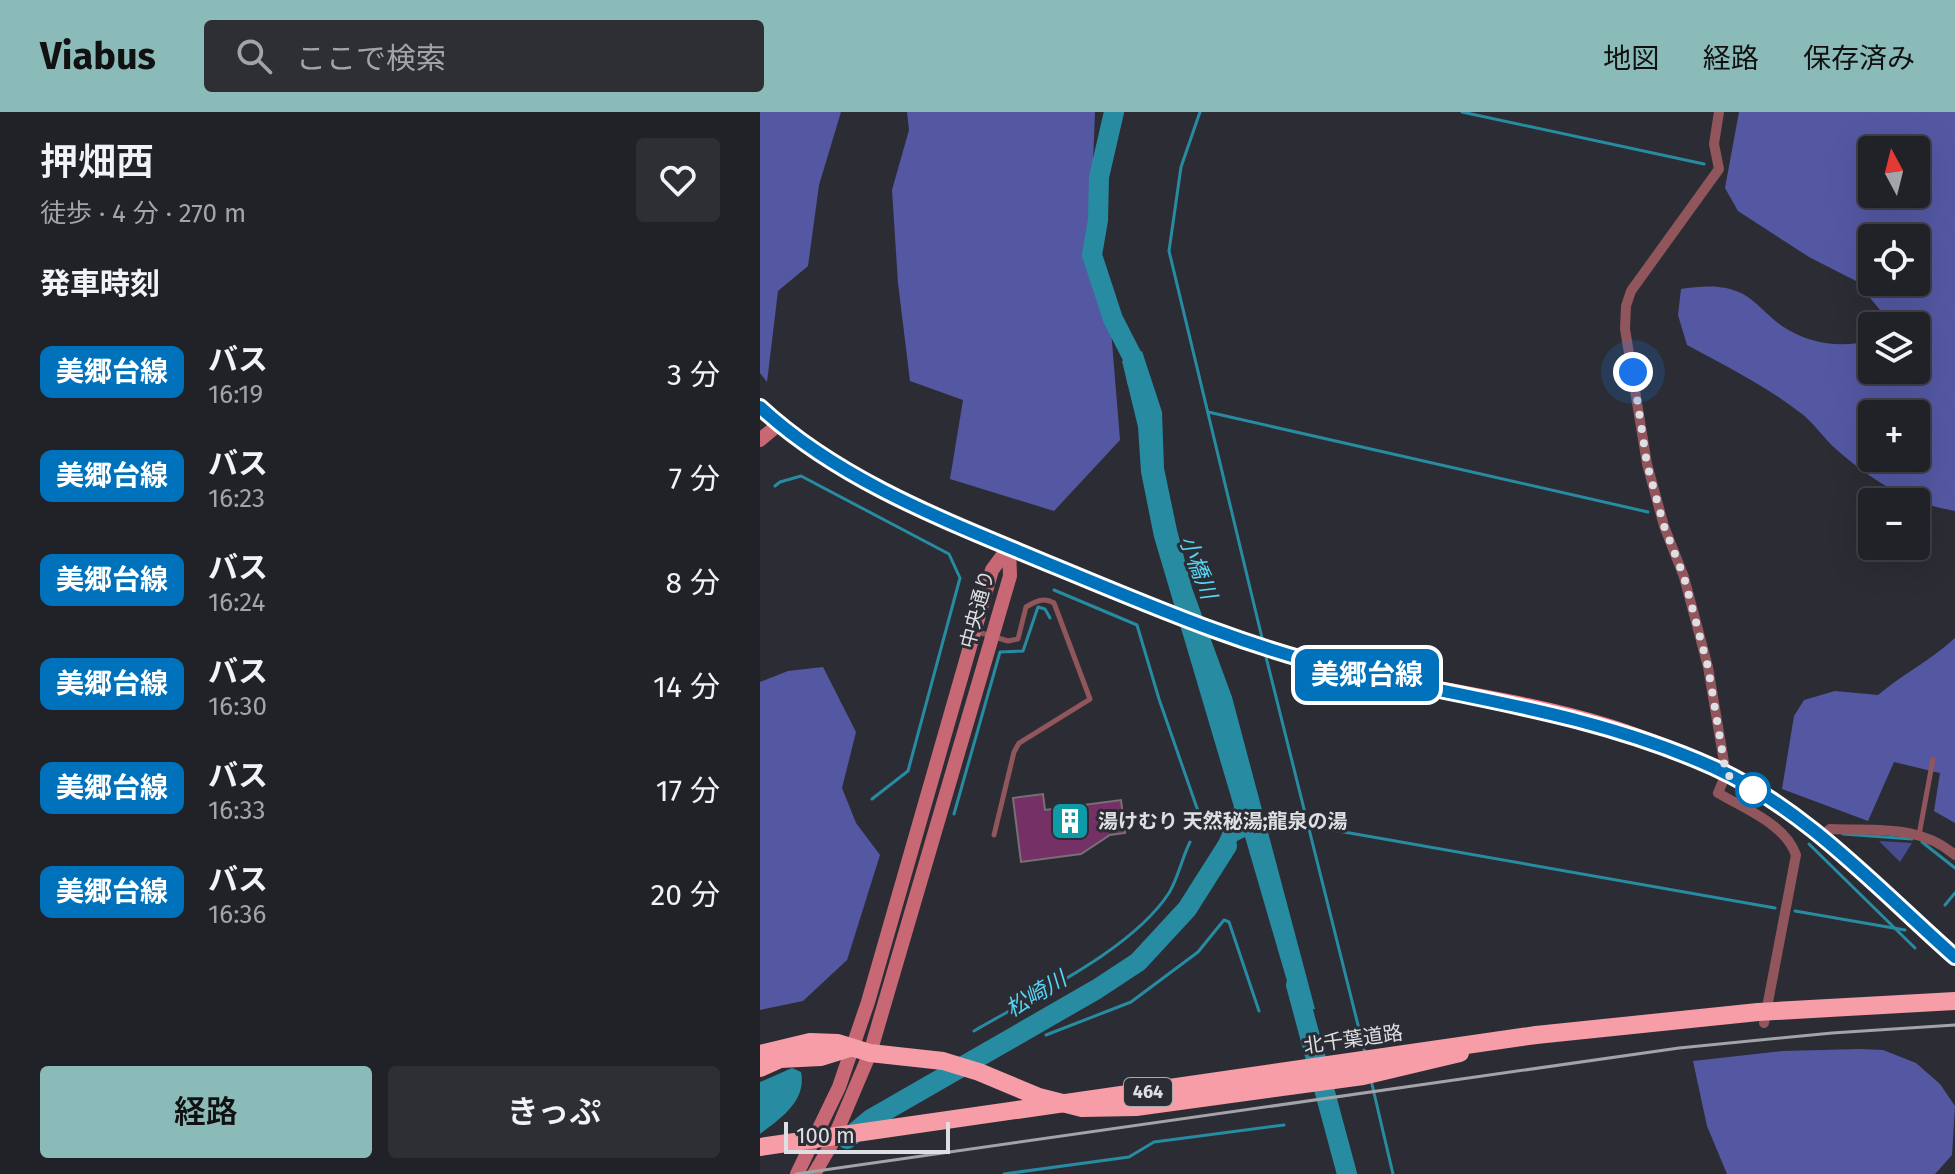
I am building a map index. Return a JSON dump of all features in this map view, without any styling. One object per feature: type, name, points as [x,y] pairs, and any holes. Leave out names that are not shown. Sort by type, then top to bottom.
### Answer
[{"type":"highway","name":"北千葉道路","points":[[760,1147],[1536,1035],[1758,1012],[1955,1001]]},
{"type":"highway","points":[[760,1054],[810,1042],[838,1043],[895,1056],[943,1061],[1039,1097],[1082,1108],[1112,1109],[1363,1076],[1536,1035]]},
{"type":"highway","points":[[760,1068],[780,1059],[821,1057],[861,1050]]},
{"type":"main road","points":[[760,407],[779,424],[848,471],[886,492],[1009,547],[1225,636],[1276,652],[1605,726],[1726,774],[1784,809],[1821,837],[1955,957]]},
{"type":"street","points":[[1719,112],[1714,144],[1719,169],[1631,291],[1626,306],[1625,329],[1647,464],[1705,654],[1726,774],[1718,793],[1768,823],[1792,842],[1796,855],[1764,1023]]},
{"type":"street","points":[[760,440],[779,424]]},
{"type":"street","name":"中央通り","points":[[861,1050],[868,1002],[973,631],[992,570],[1009,547]]},
{"type":"street","name":"中央通り","points":[[814,1174],[831,1145],[1010,576],[1009,547]]},
{"type":"street","points":[[1821,837],[1830,829],[1919,835],[1937,842],[1955,855]]},
{"type":"street","name":"中央通り","points":[[797,1174],[846,1090]]},
{"type":"lane","points":[[973,631],[1008,641],[1018,639],[1026,607],[1037,601],[1049,600],[1054,603],[1090,699],[1019,743],[1014,752],[994,835]]},
{"type":"lane","points":[[1919,835],[1933,759]]},
{"type":"shaded area","points":[[760,112],[841,112],[819,185],[808,266],[778,291],[767,382],[760,373]]},
{"type":"shaded area","points":[[907,112],[1095,112],[1090,240],[1111,330],[1120,440],[1054,511],[950,479],[963,400],[910,381],[898,283],[892,190],[909,130]]},
{"type":"shaded area","points":[[1739,112],[1955,112],[1955,511],[1930,504],[1930,488],[1892,488],[1865,472],[1930,472],[1930,400],[1858,400],[1858,466],[1785,402],[1687,345],[1678,315],[1681,289],[1720,287],[1735,291],[1753,301],[1782,326],[1803,337],[1826,343],[1858,343],[1858,384],[1930,384],[1930,312],[1881,312],[1868,296],[1930,296],[1930,224],[1858,224],[1858,283],[1809,257],[1738,211],[1725,188]]},
{"type":"shaded area","points":[[1955,638],[1955,823],[1934,811],[1940,773],[1894,762],[1868,821],[1782,789],[1794,716],[1804,700],[1835,691],[1878,695]]},
{"type":"shaded area","points":[[823,667],[856,732],[842,788],[856,823],[880,855],[847,960],[803,1001],[760,1010],[760,682],[788,671]]},
{"type":"shaded area","points":[[1879,841],[1912,843],[1900,862]]},
{"type":"shaded area","points":[[1883,1050],[1916,1063],[1940,1084],[1955,1106],[1952,1155],[1935,1174],[1727,1174],[1707,1126],[1693,1061],[1783,1051]]},
{"type":"water","points":[[1142,351],[1162,412],[1164,468],[1192,588],[1232,697],[1315,1009],[1296,1012],[1245,837],[1237,841],[1212,887],[1214,851],[1234,807],[1154,537],[1141,472],[1138,427],[1122,361]]},
{"type":"water","points":[[792,1068],[801,1072],[800,1092],[790,1108],[760,1134],[760,1082]]},
{"type":"building","name":"湯けむり 天然秘湯;龍泉の湯","points":[[1043,794],[1045,810],[1121,800],[1125,833],[1110,835],[1081,854],[1021,862],[1013,798]]},
{"type":"waterway","name":"小橋川","points":[[1114,112],[1099,177],[1098,220],[1092,255],[1113,319],[1134,360],[1137,381]]},
{"type":"waterway","points":[[1200,112],[1181,167],[1169,251],[1263,642]]},
{"type":"waterway","points":[[1462,112],[1704,164]]},
{"type":"waterway","points":[[1208,412],[1648,512]]},
{"type":"waterway","points":[[775,486],[801,476],[949,554],[960,578],[908,771],[872,799]]},
{"type":"waterway","points":[[1054,590],[1137,625],[1198,811],[1196,828]]},
{"type":"waterway","points":[[954,814],[1000,652],[1023,651],[1038,607],[1045,609],[1050,618]]},
{"type":"waterway","points":[[1265,653],[1365,1053]]},
{"type":"waterway","points":[[1310,826],[1775,908]]},
{"type":"waterway","points":[[1843,834],[1912,839]]},
{"type":"waterway","points":[[974,1031],[1079,971],[1131,934],[1169,893],[1190,842]]},
{"type":"waterway","points":[[1922,842],[1955,868]]},
{"type":"waterway","points":[[1809,844],[1915,948]]},
{"type":"waterway","name":"松崎川","points":[[847,1139],[871,1119],[1097,989],[1138,962],[1187,909],[1227,846]]},
{"type":"waterway","points":[[1945,905],[1955,893]]},
{"type":"waterway","points":[[1795,911],[1905,930]]},
{"type":"waterway","points":[[1046,1035],[1131,1002],[1198,952],[1224,920],[1229,922],[1259,1011]]},
{"type":"waterway","name":"小橋川","points":[[1296,985],[1347,1174]]},
{"type":"waterway","points":[[1371,1080],[1393,1174]]},
{"type":"waterway","points":[[1004,1174],[1129,1157],[1154,1142],[1284,1125]]},
{"type":"railway","points":[[796,1174],[1679,1048],[1955,1025]]},
{"type":"bus line","name":"美郷台線","points":[[760,407],[810,447],[899,498],[1225,636],[1347,670],[1605,726],[1715,768],[1784,809],[1821,837],[1955,957]]},
{"type":"place","name":"湯けむり 天然秘湯;龍泉の湯","points":[[1070,821]]},
{"type":"route","points":[[1633,372],[1647,464],[1664,526],[1684,577],[1708,667],[1726,774],[1753,790]]}]
